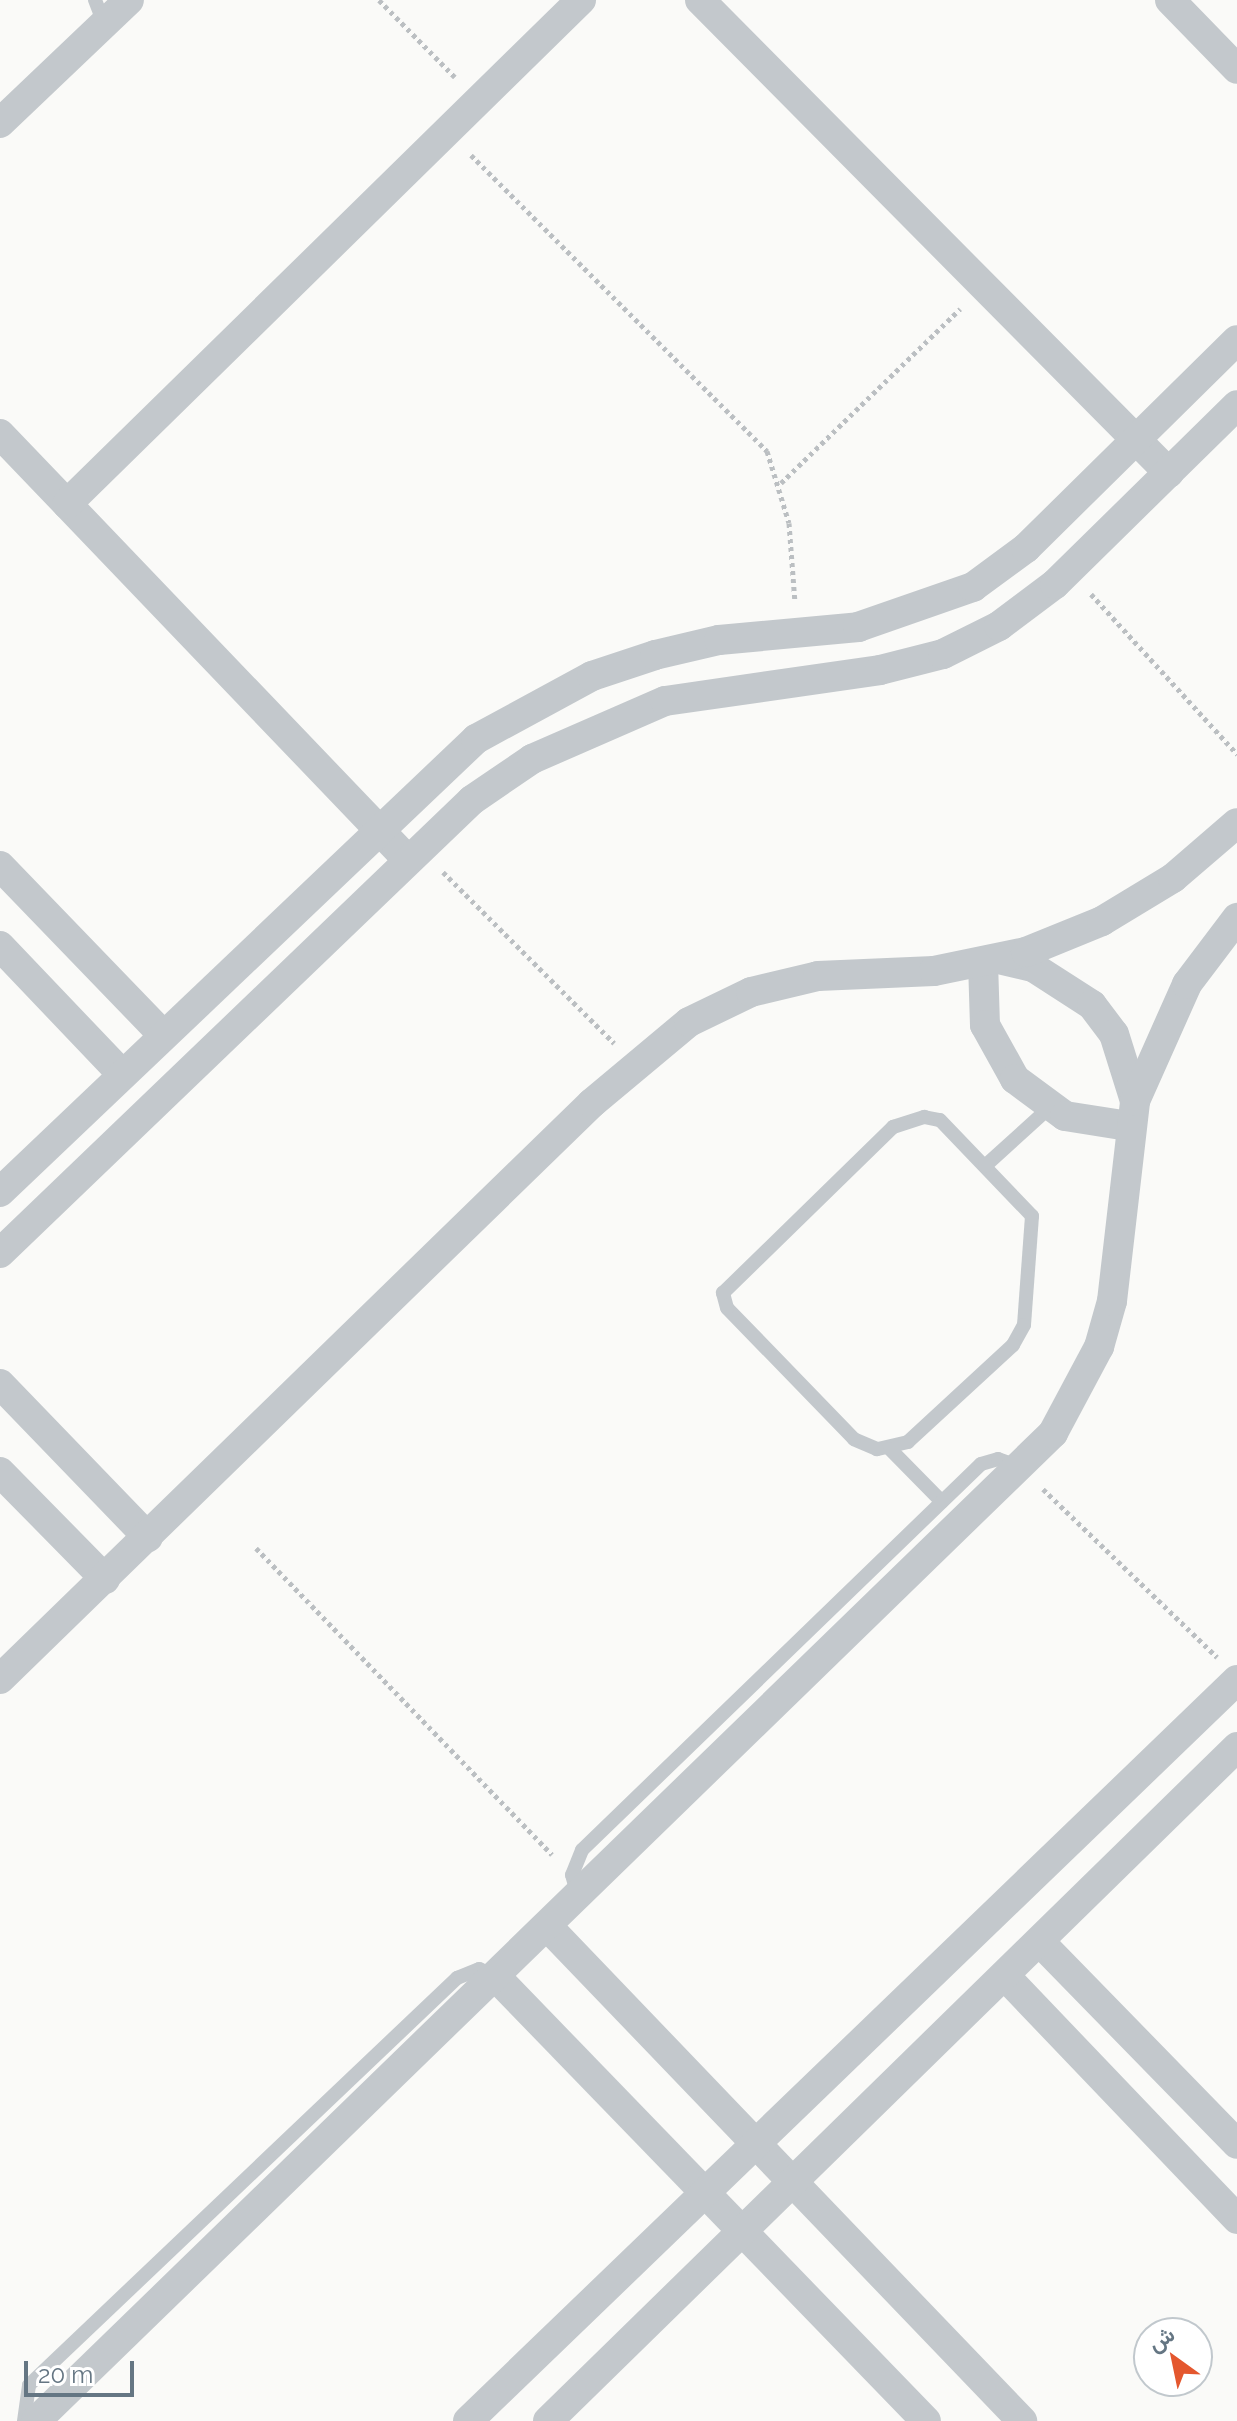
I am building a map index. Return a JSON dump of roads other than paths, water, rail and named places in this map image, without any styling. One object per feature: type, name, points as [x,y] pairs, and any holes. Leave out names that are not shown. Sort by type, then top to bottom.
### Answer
[{"type":"street","points":[[1,122],[99,12],[129,0]]},
{"type":"street","points":[[67,504],[581,0]]},
{"type":"street","points":[[700,0],[1169,473]]},
{"type":"street","points":[[1170,0],[1237,69]]},
{"type":"street","points":[[0,1192],[377,828],[476,739],[592,676],[719,640],[918,612],[973,587],[1026,548],[1237,340]]},
{"type":"street","points":[[0,1253],[472,800],[596,726],[693,695],[880,670],[943,654],[999,626],[1069,570],[1237,405]]},
{"type":"street","points":[[0,434],[377,828],[414,854]]},
{"type":"street","points":[[0,1679],[634,1064],[689,1022],[751,992],[818,976],[991,960],[1102,921],[1173,878],[1237,823]]},
{"type":"street","points":[[0,866],[163,1035]]},
{"type":"street","points":[[36,2421],[548,1927],[575,1886],[1022,1469],[1079,1392],[1099,1347],[1112,1301],[1132,1114],[1187,984],[1237,918]]},
{"type":"street","points":[[0,946],[122,1074]]},
{"type":"street","points":[[991,960],[983,1009],[997,1054],[1050,1107],[1095,1125],[1132,1114]]},
{"type":"street","points":[[991,960],[1043,972],[1092,1005],[1114,1034],[1132,1114]]},
{"type":"street","points":[[0,1384],[148,1537]]},
{"type":"street","points":[[0,1472],[105,1579]]},
{"type":"street","points":[[468,2421],[1231,1688]]},
{"type":"street","points":[[548,2421],[1237,1747]]},
{"type":"street","points":[[548,1927],[1022,2421]]},
{"type":"street","points":[[1040,1942],[1237,2144]]},
{"type":"street","points":[[1005,1976],[1237,2219]]},
{"type":"street","points":[[496,1977],[926,2421]]},
{"type":"lane","points":[[985,1166],[1050,1107]]},
{"type":"lane","points":[[890,1449],[908,1442],[1013,1345],[1024,1325],[1032,1216],[940,1120],[908,1120],[726,1285],[727,1308],[854,1439],[890,1449],[942,1502]]},
{"type":"lane","points":[[575,1886],[582,1850],[942,1502],[989,1460],[1022,1469]]},
{"type":"lane","points":[[24,2421],[29,2385],[457,1978],[479,1969],[496,1977]]}]
